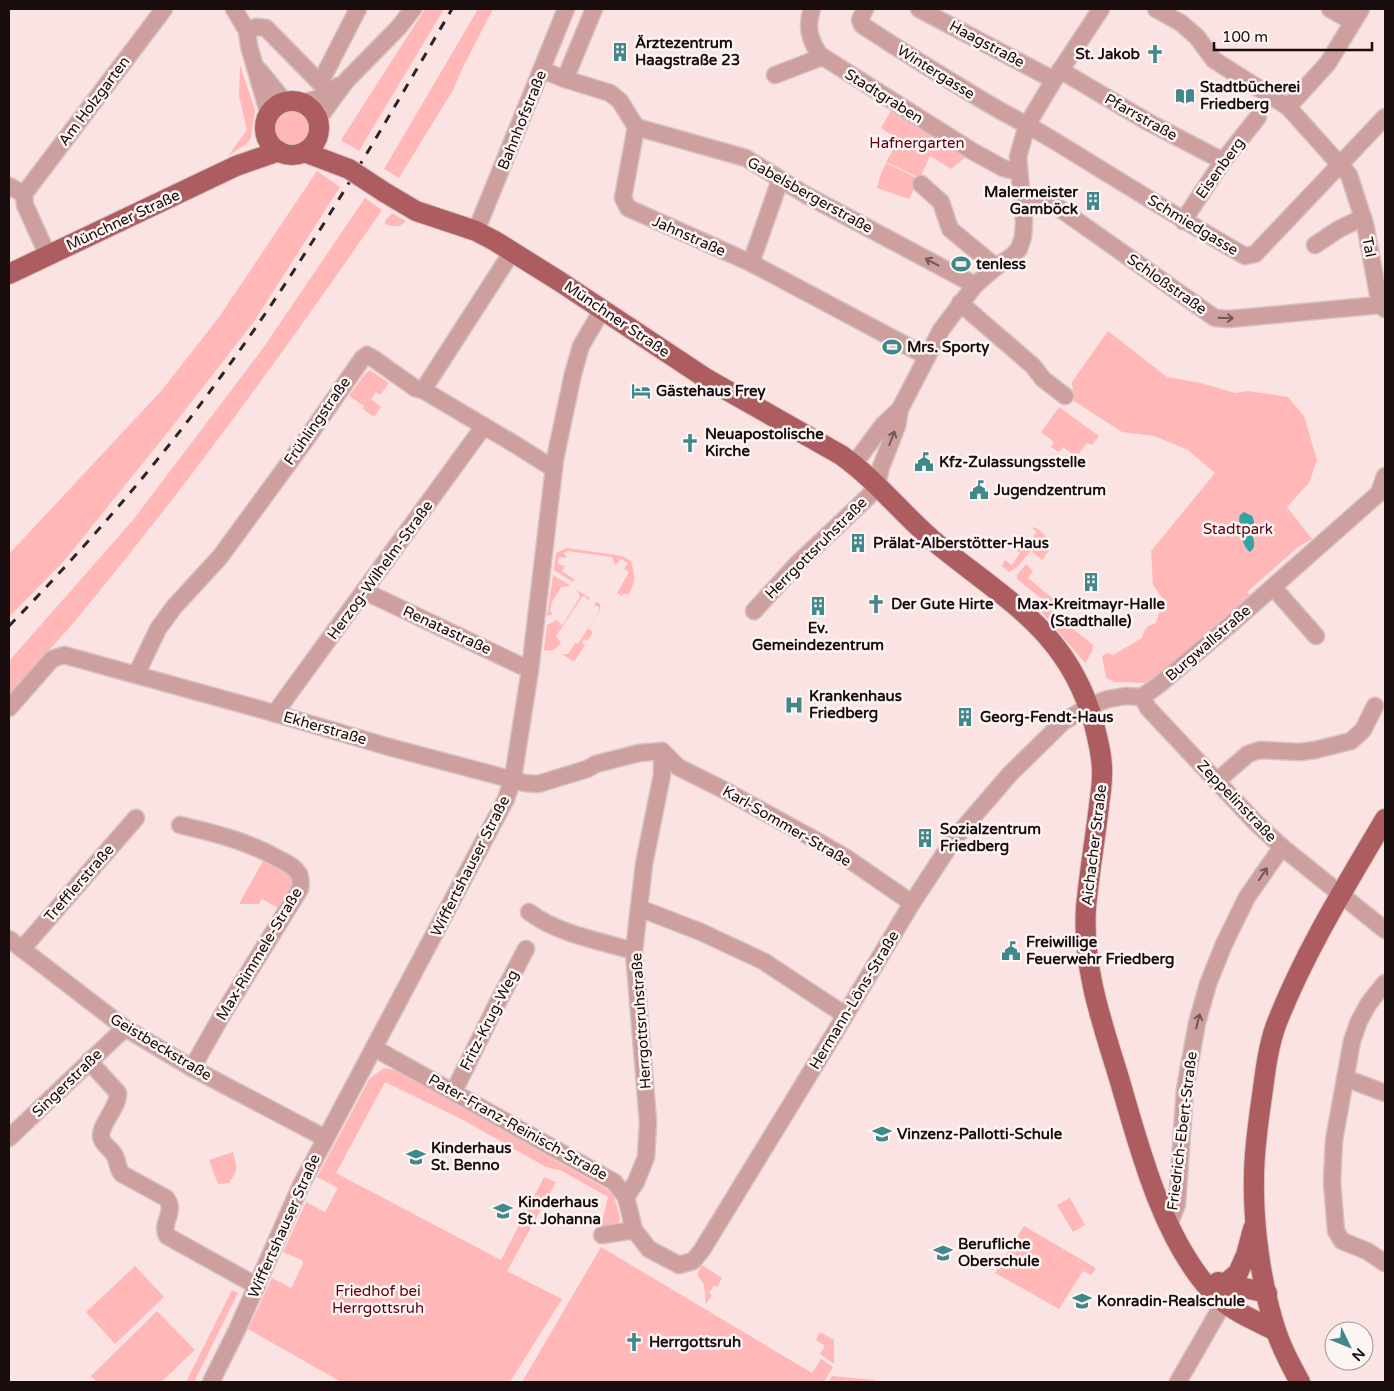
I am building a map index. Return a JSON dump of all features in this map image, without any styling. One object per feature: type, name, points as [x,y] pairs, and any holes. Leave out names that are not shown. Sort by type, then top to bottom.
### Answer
[{"type":"main road","points":[[294,102],[312,110],[318,126],[313,145],[304,152],[290,155],[279,151],[270,143],[266,135],[265,126],[269,115],[277,106],[294,102]]},
{"type":"main road","name":"Münchner Straße","points":[[318,126],[328,148],[339,162]]},
{"type":"main road","name":"Münchner Straße","points":[[236,166],[266,135]]},
{"type":"main road","name":"Münchner Straße","points":[[9,274],[236,166],[279,151]]},
{"type":"main road","name":"Münchner Straße","points":[[304,152],[339,162],[416,211],[476,231],[559,281],[706,378],[854,464],[877,484]]},
{"type":"main road","name":"Aichacher Straße","points":[[877,484],[933,540],[1032,619],[1065,657],[1089,706],[1098,741],[1102,775],[1088,885],[1085,930],[1086,951],[1102,1021],[1142,1158],[1169,1225],[1180,1247],[1199,1276],[1213,1292],[1224,1293],[1276,1331]]},
{"type":"main road","points":[[1300,1382],[1276,1331],[1267,1292],[1255,1220],[1254,1177],[1258,1122],[1266,1067],[1276,1027],[1302,967],[1385,819]]},
{"type":"main road","points":[[1255,1220],[1246,1255],[1238,1273],[1224,1293],[1237,1304],[1246,1303],[1267,1292]]},
{"type":"street","name":"Am Holzgarten","points":[[24,194],[164,9]]},
{"type":"street","points":[[234,9],[247,31],[269,115]]},
{"type":"street","points":[[247,31],[256,27],[266,28],[320,83],[358,9]]},
{"type":"street","points":[[255,64],[276,93],[294,102],[319,98],[346,81],[399,28],[413,9]]},
{"type":"street","name":"Bahnhofstraße","points":[[476,231],[566,9]]},
{"type":"street","points":[[565,79],[594,9]]},
{"type":"street","name":"Stadtgraben","points":[[812,9],[808,19],[808,30],[815,50],[822,57],[972,151],[1002,168],[1019,172]]},
{"type":"street","name":"Wintergasse","points":[[865,9],[860,20],[862,25],[990,105],[1028,125]]},
{"type":"street","name":"Haagstraße","points":[[919,9],[1057,75]]},
{"type":"street","points":[[877,484],[881,467],[897,426],[900,409],[941,330],[975,285],[1019,249],[1023,237],[1023,199],[1018,157],[1028,125],[1057,75],[1101,9]]},
{"type":"street","name":"Tal","points":[[1156,9],[1181,23],[1197,37],[1214,60],[1288,107],[1349,175],[1362,218],[1383,307]]},
{"type":"street","points":[[1288,107],[1328,63],[1357,15],[1330,9]]},
{"type":"street","points":[[775,75],[822,57]]},
{"type":"street","points":[[542,70],[610,92],[620,101],[636,127]]},
{"type":"street","name":"Pfarrstraße","points":[[1057,75],[1223,161]]},
{"type":"street","points":[[318,126],[346,81]]},
{"type":"street","name":"Eisenberg","points":[[1183,221],[1223,161],[1258,117]]},
{"type":"street","name":"Schmiedgasse","points":[[1028,125],[1133,188],[1183,221],[1245,256],[1254,254],[1385,117]]},
{"type":"street","name":"Gabelsbergerstraße","points":[[636,127],[746,158],[780,180],[975,285]]},
{"type":"street","name":"Jahnstraße","points":[[636,127],[623,198],[628,208],[751,263],[926,356]]},
{"type":"street","points":[[751,263],[780,180]]},
{"type":"street","points":[[921,184],[941,202],[950,229],[996,267]]},
{"type":"street","points":[[9,186],[24,194],[25,206],[48,256]]},
{"type":"street","name":"Schloßstraße","points":[[1023,199],[1049,201],[1215,318],[1248,318],[1383,307]]},
{"type":"street","name":"Tal","points":[[1315,245],[1339,229],[1362,218]]},
{"type":"street","points":[[512,252],[422,390],[554,469]]},
{"type":"street","points":[[960,303],[1033,366],[1043,379],[1065,396]]},
{"type":"street","name":"Wiffertshauser Straße","points":[[211,1382],[257,1286],[293,1200],[324,1138],[506,799],[512,778],[530,670],[554,469],[565,411],[581,346],[602,310]]},
{"type":"street","name":"Frühlingstraße","points":[[136,675],[158,629],[174,607],[220,557],[362,359],[367,356],[374,359],[415,388],[422,390]]},
{"type":"street","points":[[854,464],[882,425],[900,409]]},
{"type":"street","name":"Herzog-Wilhelm-Straße","points":[[275,713],[484,426]]},
{"type":"street","name":"Burgwallstraße","points":[[1142,697],[1160,684],[1382,495],[1385,476]]},
{"type":"street","name":"Herrgottsruhstraße","points":[[754,611],[798,563],[866,500],[877,484]]},
{"type":"street","points":[[1273,587],[1316,636]]},
{"type":"street","name":"Renatastraße","points":[[364,591],[530,670]]},
{"type":"street","name":"Ekherstraße","points":[[9,708],[52,659],[64,655],[275,713],[389,747],[512,778],[525,783],[538,784],[587,769],[596,764],[639,753],[662,751]]},
{"type":"street","points":[[1089,706],[1114,697],[1142,697]]},
{"type":"street","name":"Zeppelinstraße","points":[[1142,697],[1148,708],[1254,822],[1341,896],[1385,930]]},
{"type":"street","name":"Hermann-Löns-Straße","points":[[634,1230],[649,1249],[679,1265],[693,1260],[702,1250],[912,903],[954,840],[1005,781],[1063,722],[1089,706]]},
{"type":"street","points":[[1217,782],[1248,754],[1260,750],[1300,752],[1351,741],[1364,730],[1375,706]]},
{"type":"street","name":"Herrgottsruhstraße","points":[[626,1197],[636,1182],[646,1156],[648,1122],[634,951],[644,864],[662,774],[662,751]]},
{"type":"street","name":"Karl-Sommer-Straße","points":[[662,751],[678,768],[724,790],[819,842],[848,859],[912,903]]},
{"type":"street","name":"Trefflerstraße","points":[[15,944],[136,818]]},
{"type":"street","name":"Max-Rimmele-Straße","points":[[180,825],[246,842],[265,851],[295,870],[300,876],[301,882],[300,890],[192,1068]]},
{"type":"street","name":"Friedrich-Ebert-Straße","points":[[1169,1225],[1177,1204],[1185,1088],[1197,1023],[1208,984],[1224,944],[1247,897],[1282,847]]},
{"type":"street","points":[[639,908],[701,932],[763,961],[845,1015]]},
{"type":"street","points":[[529,912],[542,921],[563,930],[634,951]]},
{"type":"street","name":"Geistbeckstraße","points":[[15,944],[125,1028],[192,1068],[324,1138]]},
{"type":"street","name":"Fritz-Krug-Weg","points":[[454,1091],[526,949]]},
{"type":"street","points":[[1385,983],[1369,1003],[1359,1021],[1352,1041],[1334,1140],[1332,1182],[1336,1231],[1342,1241],[1367,1251],[1385,1263]]},
{"type":"street","name":"Singerstraße","points":[[9,1138],[125,1028]]},
{"type":"street","name":"Pater-Franz-Reinisch-Straße","points":[[374,1048],[614,1182],[626,1197]]},
{"type":"street","points":[[89,1061],[118,1093],[119,1098],[102,1129],[102,1140],[114,1154],[122,1174],[166,1198],[169,1202],[171,1210],[164,1230],[167,1236],[257,1286]]},
{"type":"street","points":[[1344,1078],[1385,1093]]},
{"type":"street","points":[[602,1234],[634,1230],[626,1197]]},
{"type":"street","points":[[1178,1382],[1224,1293]]},
{"type":"green space","points":[[425,9],[444,9],[359,151],[341,140]]},
{"type":"green space","points":[[478,9],[493,9],[453,90],[399,178],[384,169]]},
{"type":"green space","points":[[240,65],[255,110],[251,138],[246,144],[228,156],[247,130],[239,96]]},
{"type":"green space","name":"Hafnergarten","points":[[893,107],[968,155],[951,169],[930,156],[920,178],[886,162],[899,140],[881,128]]},
{"type":"green space","points":[[297,108],[304,111],[310,117],[313,128],[312,136],[304,145],[297,148],[289,148],[282,145],[274,136],[273,124],[276,117],[285,109]]},
{"type":"green space","points":[[886,163],[919,179],[909,199],[877,188]]},
{"type":"green space","points":[[317,171],[340,187],[253,323],[64,561],[9,617],[9,554],[162,390],[219,317]]},
{"type":"green space","points":[[365,198],[382,210],[309,314],[197,467],[119,567],[71,626],[9,695],[9,661],[133,520],[261,351]]},
{"type":"green space","points":[[392,213],[406,221],[397,226],[385,224],[385,221]]},
{"type":"green space","name":"Stadtpark","points":[[1108,331],[1167,377],[1201,383],[1235,393],[1248,391],[1288,397],[1304,416],[1317,460],[1309,483],[1287,507],[1312,539],[1298,547],[1247,592],[1251,597],[1159,674],[1145,683],[1114,682],[1106,678],[1102,656],[1107,653],[1113,655],[1142,638],[1147,628],[1156,623],[1163,599],[1153,585],[1151,551],[1215,473],[1188,450],[1154,436],[1122,432],[1074,401],[1072,382]]},
{"type":"green space","points":[[370,370],[389,383],[380,395],[376,392],[371,399],[381,407],[374,417],[363,409],[364,406],[349,396],[364,375]]},
{"type":"green space","points":[[1059,407],[1099,436],[1092,445],[1087,443],[1076,457],[1063,447],[1059,452],[1051,447],[1054,442],[1041,432]]},
{"type":"green space","points":[[1031,527],[1039,530],[1044,535],[1050,549],[1042,560],[1031,551],[1017,567],[1009,572],[1002,566],[1005,560],[1012,565],[1020,553],[1014,548],[1017,544],[1024,549],[1037,532]]},
{"type":"green space","points":[[567,548],[622,556],[631,561],[634,578],[628,595],[624,593],[622,596],[617,593],[629,572],[624,569],[628,563],[621,559],[615,565],[612,557],[567,551],[564,553],[567,558],[559,557],[558,564],[565,566],[562,571],[575,580],[573,582],[554,570],[556,553]]},
{"type":"green space","points":[[1026,564],[1033,571],[1028,578],[1058,603],[1053,608],[1017,579],[1017,575]]},
{"type":"green space","points":[[553,575],[571,586],[561,587],[552,602],[550,611],[553,614],[547,616]]},
{"type":"green space","points":[[577,590],[590,598],[588,601],[585,596],[582,597],[556,636],[561,643],[552,650],[544,650],[547,625],[557,620],[561,625],[563,624],[580,597]]},
{"type":"green space","points":[[597,602],[600,604],[600,610],[588,629],[593,632],[587,641],[584,639],[582,643],[585,645],[574,662],[562,654],[568,654],[575,643],[578,644],[599,611],[599,607],[594,605]]},
{"type":"green space","points":[[1045,606],[1093,645],[1092,652],[1085,663],[1039,609]]},
{"type":"green space","points":[[265,857],[288,871],[296,886],[282,910],[262,899],[259,904],[239,904]]},
{"type":"green space","name":"Friedhof bei Herrgottsruh","points":[[384,1068],[398,1071],[613,1193],[620,1218],[618,1226],[606,1231],[601,1226],[608,1197],[562,1171],[546,1167],[463,1120],[385,1082],[336,1173],[501,1260],[544,1177],[556,1182],[507,1271],[562,1299],[510,1382],[341,1382],[248,1329],[272,1278],[291,1288],[303,1264],[302,1260],[283,1252],[306,1202],[325,1212],[338,1188],[317,1177],[370,1078]]},
{"type":"green space","points":[[233,1152],[236,1171],[229,1183],[218,1184],[209,1160]]},
{"type":"green space","points":[[1070,1198],[1085,1225],[1073,1232],[1057,1205]]},
{"type":"green space","points":[[1024,1226],[1096,1268],[1091,1275],[1083,1271],[1059,1309],[995,1273]]},
{"type":"green space","points":[[601,1247],[812,1373],[821,1359],[833,1367],[824,1382],[522,1382]]},
{"type":"green space","points":[[702,1265],[722,1278],[717,1287],[714,1285],[709,1293],[712,1295],[706,1304],[704,1285],[697,1274]]},
{"type":"green space","points":[[135,1266],[164,1297],[115,1344],[86,1312]]},
{"type":"green space","points":[[232,1290],[238,1293],[194,1382],[186,1382]]},
{"type":"green space","points":[[157,1311],[195,1350],[161,1382],[97,1382],[91,1376]]},
{"type":"green space","points":[[820,1332],[834,1340],[834,1364],[820,1354],[825,1346],[816,1340]]},
{"type":"green space","points":[[832,1376],[874,1380],[877,1382],[829,1382]]},
{"type":"water","points":[[1244,512],[1252,516],[1254,521],[1254,545],[1250,552],[1245,545],[1240,529],[1239,519],[1240,515]]},
{"type":"railway","points":[[9,626],[120,505],[222,375],[313,241],[370,149],[452,9]]},
{"type":"place","name":"Ärztezentrum Haagstraße 23","points":[[620,52]]},
{"type":"place","name":"St. Jakob","points":[[1155,54]]},
{"type":"place","name":"Stadtbücherei Friedberg","points":[[1185,96]]},
{"type":"place","name":"Malermeister Gamböck","points":[[1093,201]]},
{"type":"place","name":"tenless","points":[[961,264]]},
{"type":"place","name":"Mrs. Sporty","points":[[892,347]]},
{"type":"place","name":"Gästehaus Frey","points":[[641,391]]},
{"type":"place","name":"Neuapostolische Kirche","points":[[690,443]]},
{"type":"place","name":"Kfz-Zulassungsstelle","points":[[924,462]]},
{"type":"place","name":"Jugendzentrum","points":[[979,490]]},
{"type":"place","name":"Prälat-Alberstötter-Haus","points":[[858,543]]},
{"type":"place","name":"Max-Kreitmayr-Halle (Stadthalle)","points":[[1091,582]]},
{"type":"place","name":"Der Gute Hirte","points":[[876,604]]},
{"type":"place","name":"Ev. Gemeindezentrum","points":[[818,606]]},
{"type":"place","name":"Krankenhaus Friedberg","points":[[794,705]]},
{"type":"place","name":"Georg-Fendt-Haus","points":[[965,717]]},
{"type":"place","name":"Sozialzentrum Friedberg","points":[[925,838]]},
{"type":"place","name":"Freiwillige Feuerwehr Friedberg","points":[[1011,951]]},
{"type":"place","name":"Vinzenz-Pallotti-Schule","points":[[882,1134]]},
{"type":"place","name":"Kinderhaus St. Benno","points":[[416,1157]]},
{"type":"place","name":"Kinderhaus St. Johanna","points":[[503,1211]]},
{"type":"place","name":"Berufliche Oberschule","points":[[943,1253]]},
{"type":"place","name":"Konradin-Realschule","points":[[1082,1301]]},
{"type":"place","name":"Herrgottsruh","points":[[634,1342]]}]
